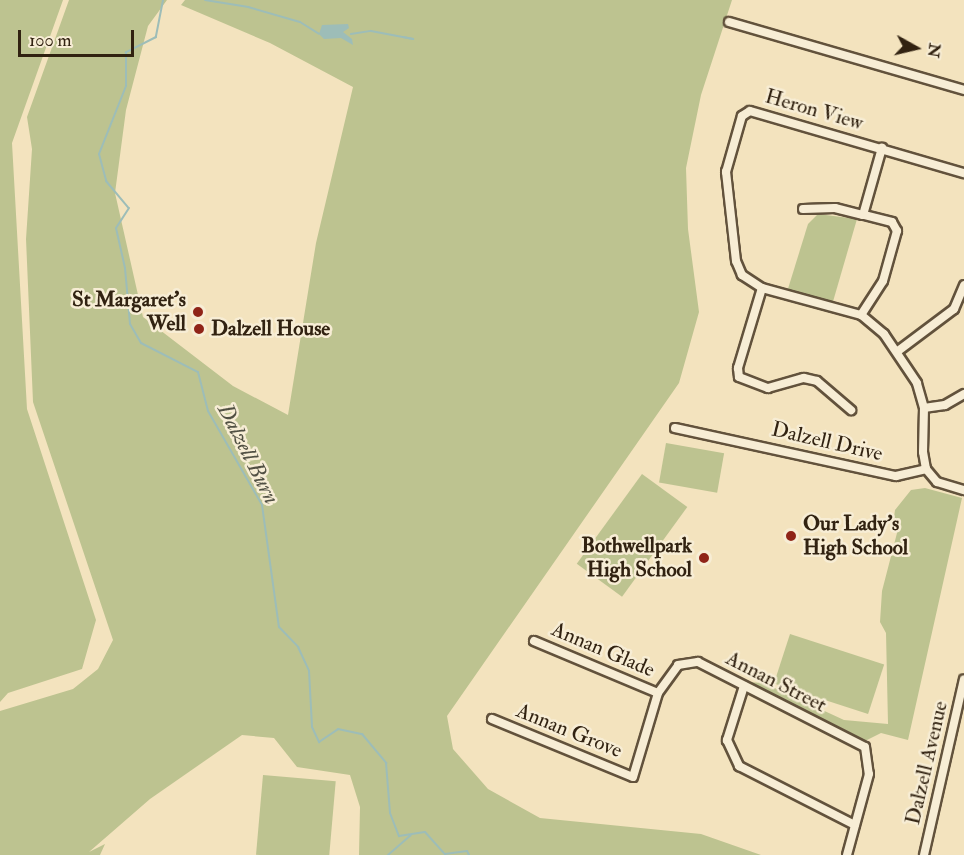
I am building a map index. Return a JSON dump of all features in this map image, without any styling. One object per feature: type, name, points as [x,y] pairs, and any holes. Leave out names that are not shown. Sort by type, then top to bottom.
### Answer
[{"type":"street","points":[[729,22],[964,90]]},
{"type":"street","name":"Heron View","points":[[926,469],[923,452],[924,408],[917,383],[898,351],[861,315],[762,288],[741,274],[735,249],[726,172],[742,116],[756,111],[964,172]]},
{"type":"street","points":[[863,215],[882,148]]},
{"type":"street","points":[[803,209],[835,208],[892,222],[897,231],[883,281],[861,315]]},
{"type":"street","points":[[898,351],[954,309],[964,285]]},
{"type":"street","points":[[762,288],[738,368],[739,377],[768,388],[804,378],[817,381],[851,410]]},
{"type":"street","points":[[924,408],[945,405],[964,394]]},
{"type":"street","name":"Dalzell Drive","points":[[675,428],[896,476],[926,469]]},
{"type":"street","points":[[926,469],[937,482],[964,490]]},
{"type":"street","name":"Annan Glade","points":[[534,641],[658,693]]},
{"type":"street","name":"Annan Street","points":[[633,777],[658,693],[678,665],[690,661],[865,747],[869,774],[847,855]]},
{"type":"street","name":"Dalzell Avenue","points":[[924,855],[964,679]]},
{"type":"street","points":[[744,686],[727,740],[739,766],[855,825]]},
{"type":"street","name":"Annan Grove","points":[[492,719],[633,777]]},
{"type":"green space","points":[[0,0],[63,0],[12,143],[27,409],[96,620],[82,669],[8,693],[0,702]]},
{"type":"green space","points":[[69,0],[167,0],[148,26],[126,110],[115,193],[143,317],[233,386],[288,415],[316,243],[353,87],[270,43],[181,5],[185,0],[732,0],[701,95],[686,168],[688,229],[699,312],[679,383],[447,716],[453,749],[488,789],[540,818],[701,834],[761,855],[359,855],[360,807],[350,775],[297,767],[274,738],[242,735],[150,799],[89,852],[105,844],[100,855],[0,855],[0,711],[73,689],[98,669],[113,640],[33,402],[26,239],[32,149],[27,117]]},
{"type":"green space","points":[[818,214],[857,219],[832,305],[787,292],[808,224]]},
{"type":"green space","points":[[666,443],[724,453],[717,493],[659,482]]},
{"type":"green space","points":[[642,474],[687,507],[622,597],[577,564]]},
{"type":"green space","points":[[925,488],[962,498],[908,740],[881,733],[865,741],[747,682],[764,683],[844,720],[888,724],[886,633],[880,622],[882,591],[897,533],[893,525],[895,510],[911,490]]},
{"type":"green space","points":[[790,634],[884,665],[868,714],[774,683]]},
{"type":"green space","points":[[263,775],[336,781],[329,855],[256,855]]},
{"type":"water","points":[[348,24],[349,28],[343,32],[352,39],[353,45],[341,38],[324,39],[319,34],[322,25]]},
{"type":"waterway","name":"Dalzell Burn","points":[[163,0],[156,37],[126,52],[126,86],[99,154],[106,181],[129,208],[116,228],[125,268],[130,324],[141,343],[198,372],[208,411],[262,505],[279,627],[298,647],[309,671],[312,727],[319,742],[338,729],[362,734],[386,763],[390,813],[399,836],[425,832],[445,854],[467,851],[469,855]]},
{"type":"waterway","points":[[205,0],[248,7],[300,22],[319,34]]},
{"type":"waterway","points":[[351,34],[371,31],[413,39],[403,37]]},
{"type":"waterway","points":[[388,855],[411,835]]},
{"type":"place","name":"St Margaret's Well","points":[[198,312]]},
{"type":"place","name":"Dalzell House","points":[[199,329]]},
{"type":"place","name":"Our Lady's High School","points":[[791,536]]},
{"type":"place","name":"Bothwellpark High School","points":[[704,558]]}]
